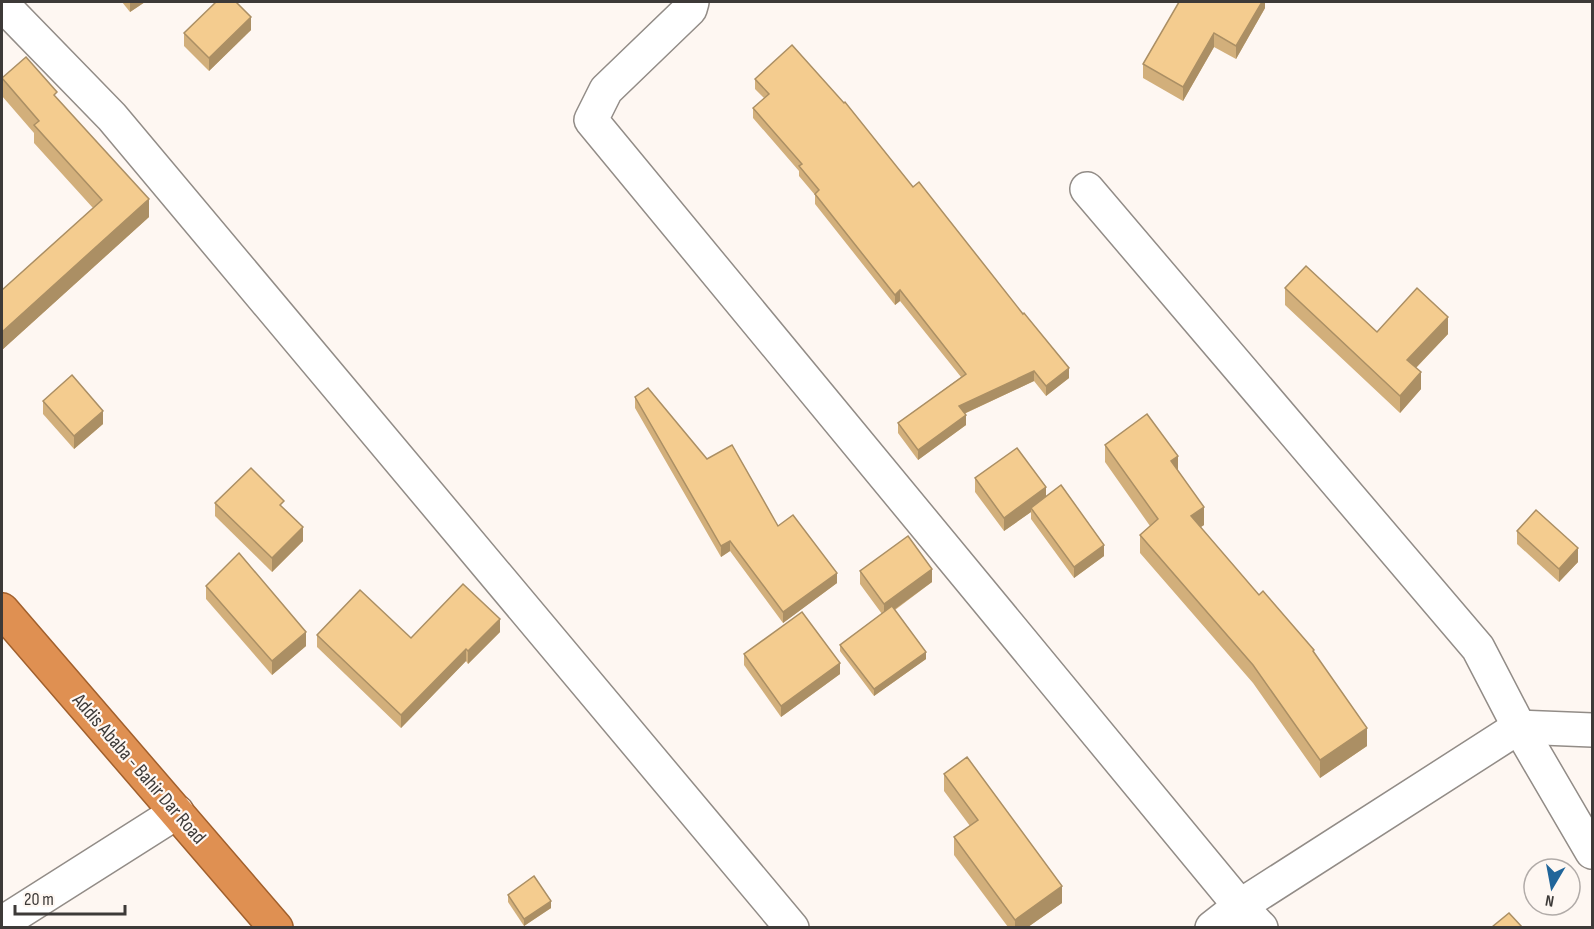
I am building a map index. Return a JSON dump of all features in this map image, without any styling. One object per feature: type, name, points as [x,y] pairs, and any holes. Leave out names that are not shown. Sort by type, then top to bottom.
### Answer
[{"type":"highway","name":"Addis Ababa - Bahir Dar Road","points":[[2,610],[276,927]]},
{"type":"street","points":[[692,2],[690,9],[606,90],[591,120],[1250,917]]},
{"type":"street","points":[[2,4],[112,117],[792,927]]},
{"type":"street","points":[[1087,189],[1478,648],[1519,727],[1593,852]]},
{"type":"street","points":[[1212,927],[1250,917],[1519,727],[1593,730]]},
{"type":"street","points":[[2,923],[177,812]]},
{"type":"building","points":[[216,2],[236,2],[251,17],[209,58],[184,33]]},
{"type":"building","points":[[1179,2],[1262,2],[1236,46],[1214,33],[1183,87],[1143,64]]},
{"type":"building","points":[[792,45],[845,102],[913,187],[919,182],[1023,314],[1069,368],[1046,386],[1034,371],[959,406],[966,415],[918,450],[898,423],[966,374],[900,290],[895,295],[815,194],[819,190],[799,166],[802,164],[753,108],[769,94],[755,79]]},
{"type":"building","points":[[26,57],[57,92],[54,95],[149,199],[2,332],[2,290],[102,200],[34,125],[39,121],[2,78]]},
{"type":"building","points":[[1306,266],[1377,332],[1417,288],[1448,317],[1407,360],[1421,372],[1400,396],[1285,288]]},
{"type":"building","points":[[72,375],[103,411],[74,436],[43,401]]},
{"type":"building","points":[[648,388],[707,459],[732,445],[778,526],[793,515],[837,573],[783,612],[730,541],[721,546],[635,397]]},
{"type":"building","points":[[1147,414],[1178,456],[1171,461],[1204,507],[1191,516],[1259,595],[1263,591],[1314,650],[1367,728],[1320,760],[1253,665],[1140,535],[1158,519],[1105,445]]},
{"type":"building","points":[[1017,448],[1046,487],[1004,518],[975,478]]},
{"type":"building","points":[[251,468],[284,501],[280,505],[303,527],[272,558],[215,503]]},
{"type":"building","points":[[1061,485],[1104,545],[1074,567],[1031,508]]},
{"type":"building","points":[[1536,510],[1578,548],[1559,569],[1517,531]]},
{"type":"building","points":[[908,536],[932,569],[884,604],[860,571]]},
{"type":"building","points":[[239,553],[306,632],[272,661],[206,586]]},
{"type":"building","points":[[463,584],[500,619],[468,651],[466,649],[401,715],[317,635],[360,590],[411,638]]},
{"type":"building","points":[[892,606],[926,652],[874,689],[840,645]]},
{"type":"building","points":[[802,612],[840,663],[781,706],[744,654]]},
{"type":"building","points":[[967,757],[1062,886],[1015,920],[954,837],[978,820],[944,774]]},
{"type":"building","points":[[534,876],[551,901],[524,919],[508,895]]},
{"type":"building","points":[[1509,913],[1522,927],[1492,927]]}]
